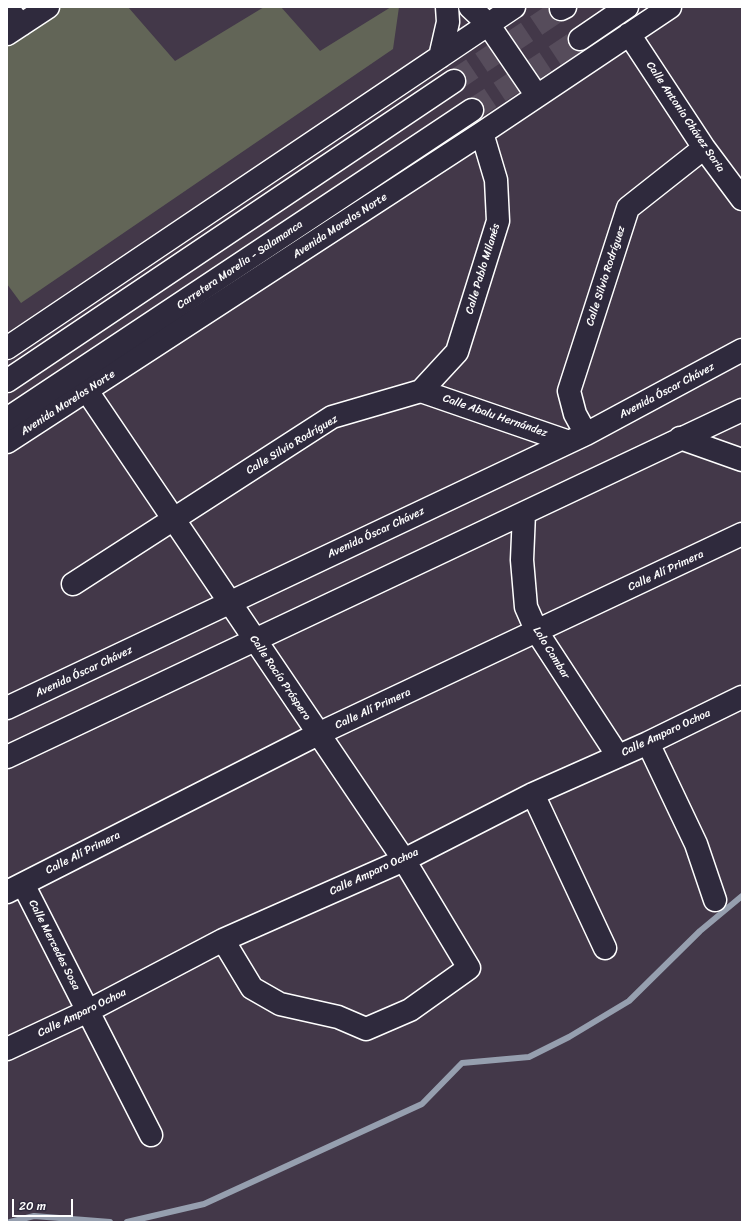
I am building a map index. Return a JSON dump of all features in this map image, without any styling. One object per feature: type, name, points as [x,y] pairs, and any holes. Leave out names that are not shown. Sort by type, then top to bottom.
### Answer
[{"type":"main road","points":[[7,8],[14,29],[48,7]]},
{"type":"main road","points":[[440,57],[448,22],[447,7]]},
{"type":"main road","points":[[470,7],[488,24],[537,96]]},
{"type":"main road","points":[[7,348],[514,7]]},
{"type":"main road","points":[[580,39],[627,7]]},
{"type":"main road","name":"Avenida Morelos Norte","points":[[7,442],[482,133],[670,7]]},
{"type":"main road","name":"Calle Antonio Chávez Soria","points":[[629,34],[704,148],[742,199]]},
{"type":"main road","points":[[7,381],[454,82]]},
{"type":"main road","name":"Carretera Morelia - Salamanca","points":[[7,419],[472,110]]},
{"type":"main road","name":"Calle Pablo Milanés","points":[[421,391],[457,352],[498,221],[496,180],[482,133]]},
{"type":"main road","name":"Calle Silvio Rodríguez","points":[[578,438],[575,414],[569,391],[628,208],[704,148]]},
{"type":"main road","name":"Avenida Óscar Chávez","points":[[7,708],[578,438],[742,350]]},
{"type":"main road","name":"Calle Rocío Próspero","points":[[87,391],[404,860],[469,968],[410,1010],[366,1029],[338,1017],[280,1004],[252,988],[223,940]]},
{"type":"main road","name":"Calle Silvio Rodríguez","points":[[74,584],[332,417],[421,391]]},
{"type":"main road","name":"Calle Abalu Hernández","points":[[421,391],[578,438]]},
{"type":"main road","points":[[7,757],[742,410]]},
{"type":"main road","points":[[680,438],[742,460]]},
{"type":"main road","name":"Lolo Cambar","points":[[524,513],[522,560],[526,607],[537,632],[618,756]]},
{"type":"main road","name":"Calle Alí Primera","points":[[15,888],[318,734],[742,534]]},
{"type":"main road","name":"Calle Amparo Ochoa","points":[[7,1049],[88,1011],[223,940],[404,860],[533,794],[648,743],[742,696]]},
{"type":"main road","points":[[648,743],[696,844],[715,900]]},
{"type":"main road","points":[[533,794],[605,948]]},
{"type":"main road","name":"Calle Mercedes Sosa","points":[[15,888],[88,1011],[151,1135]]},
{"type":"green space","points":[[61,7],[128,7],[175,61],[264,7],[281,7],[320,51],[391,7],[399,7],[393,49],[21,303],[7,284],[7,44]]},
{"type":"waterway","points":[[127,1222],[204,1204],[422,1104],[462,1063],[529,1057],[569,1037],[629,1001],[700,931],[742,896]]},
{"type":"waterway","points":[[10,1222],[34,1216],[110,1222]]},
{"type":"tunnel","points":[[454,81],[561,9]]},
{"type":"tunnel","points":[[472,110],[580,39]]}]
